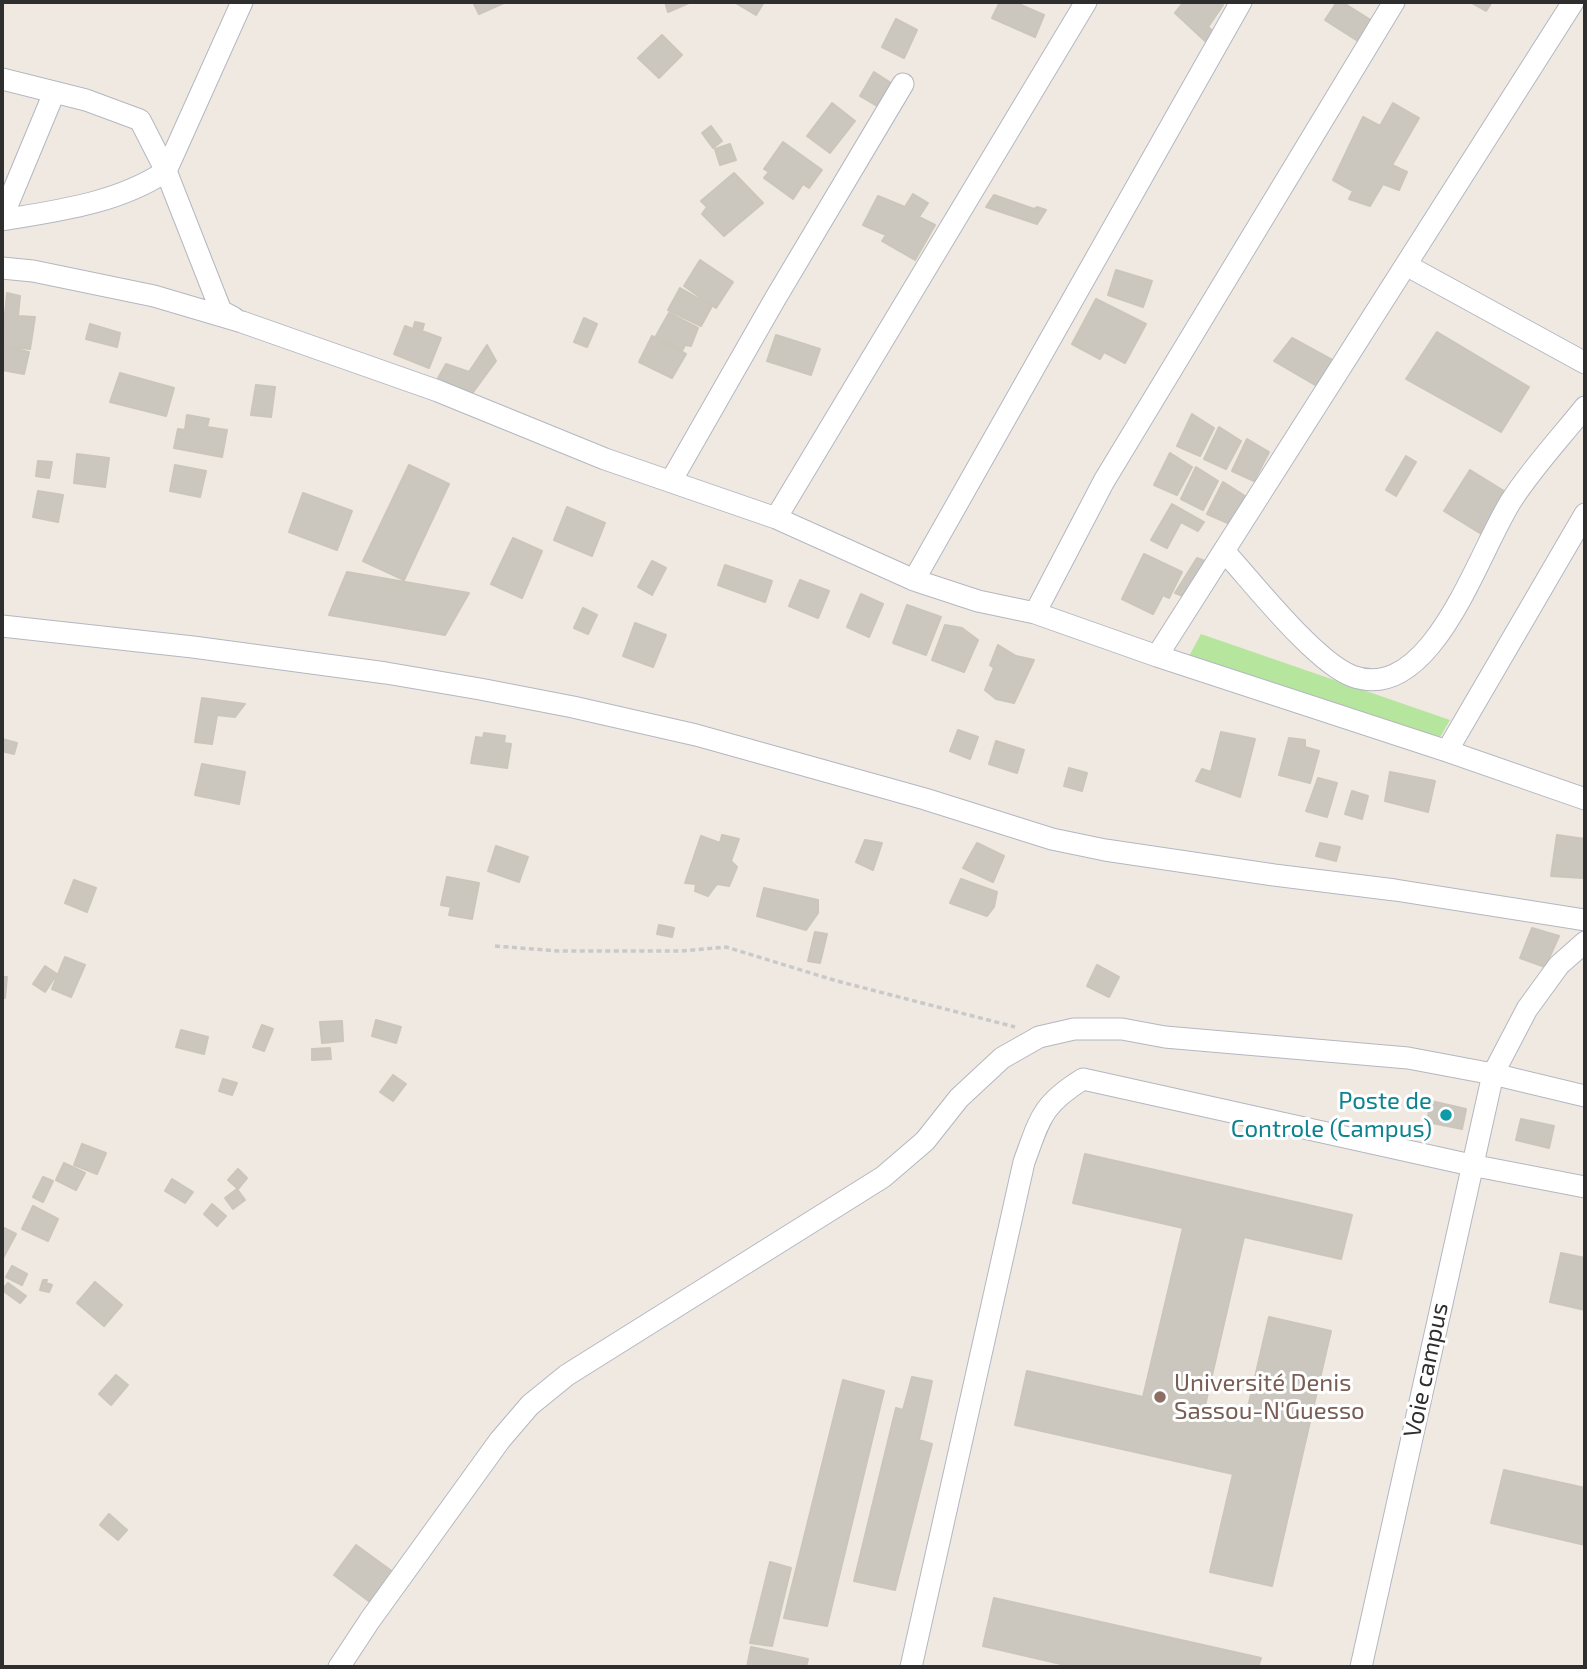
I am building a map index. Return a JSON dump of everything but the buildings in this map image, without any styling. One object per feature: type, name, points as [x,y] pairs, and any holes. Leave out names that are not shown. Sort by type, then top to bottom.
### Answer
[{"type":"street","points":[[2,219],[119,195],[145,186],[166,171],[242,2]]},
{"type":"street","points":[[776,518],[1086,2]]},
{"type":"street","points":[[914,580],[1241,2]]},
{"type":"street","points":[[1035,612],[1104,481],[1394,2]]},
{"type":"street","points":[[1157,656],[1573,2]]},
{"type":"street","points":[[2,79],[86,100],[140,120],[166,171],[221,311],[242,322]]},
{"type":"street","points":[[671,481],[903,84]]},
{"type":"street","points":[[2,219],[54,93]]},
{"type":"street","points":[[1406,265],[1585,363]]},
{"type":"street","points":[[2,268],[33,271],[154,296],[242,322],[438,391],[605,459],[776,518],[914,580],[978,601],[1035,612],[1157,656],[1585,799]]},
{"type":"street","points":[[1224,551],[1304,639],[1334,667],[1354,677],[1373,680],[1390,678],[1415,663],[1442,631],[1512,499],[1585,407]]},
{"type":"street","points":[[1447,751],[1585,514]]},
{"type":"street","points":[[2,626],[193,647],[386,673],[480,689],[696,735],[925,799],[1052,839],[1105,850],[1395,890],[1585,920]]},
{"type":"street","name":"Voie campus","points":[[1361,1667],[1493,1074],[1527,1009],[1559,965],[1585,942]]},
{"type":"street","points":[[340,1667],[370,1620],[492,1452],[530,1405],[567,1375],[883,1177],[925,1141],[959,1098],[1002,1058],[1040,1037],[1074,1030],[1122,1029],[1190,1039],[1408,1058],[1493,1074],[1585,1096]]},
{"type":"street","points":[[911,1667],[1024,1162],[1048,1105],[1083,1079],[1471,1165],[1585,1187]]},
{"type":"path","points":[[495,946],[558,951],[681,951],[726,947],[850,985],[1048,1035]]},
{"type":"green space","points":[[1201,634],[1450,720],[1439,739],[1188,658]]},
{"type":"place","name":"Poste de Controle (Campus)","points":[[1446,1115]]},
{"type":"place","name":"Université Denis Sassou-N'Guesso","points":[[1160,1397]]}]
